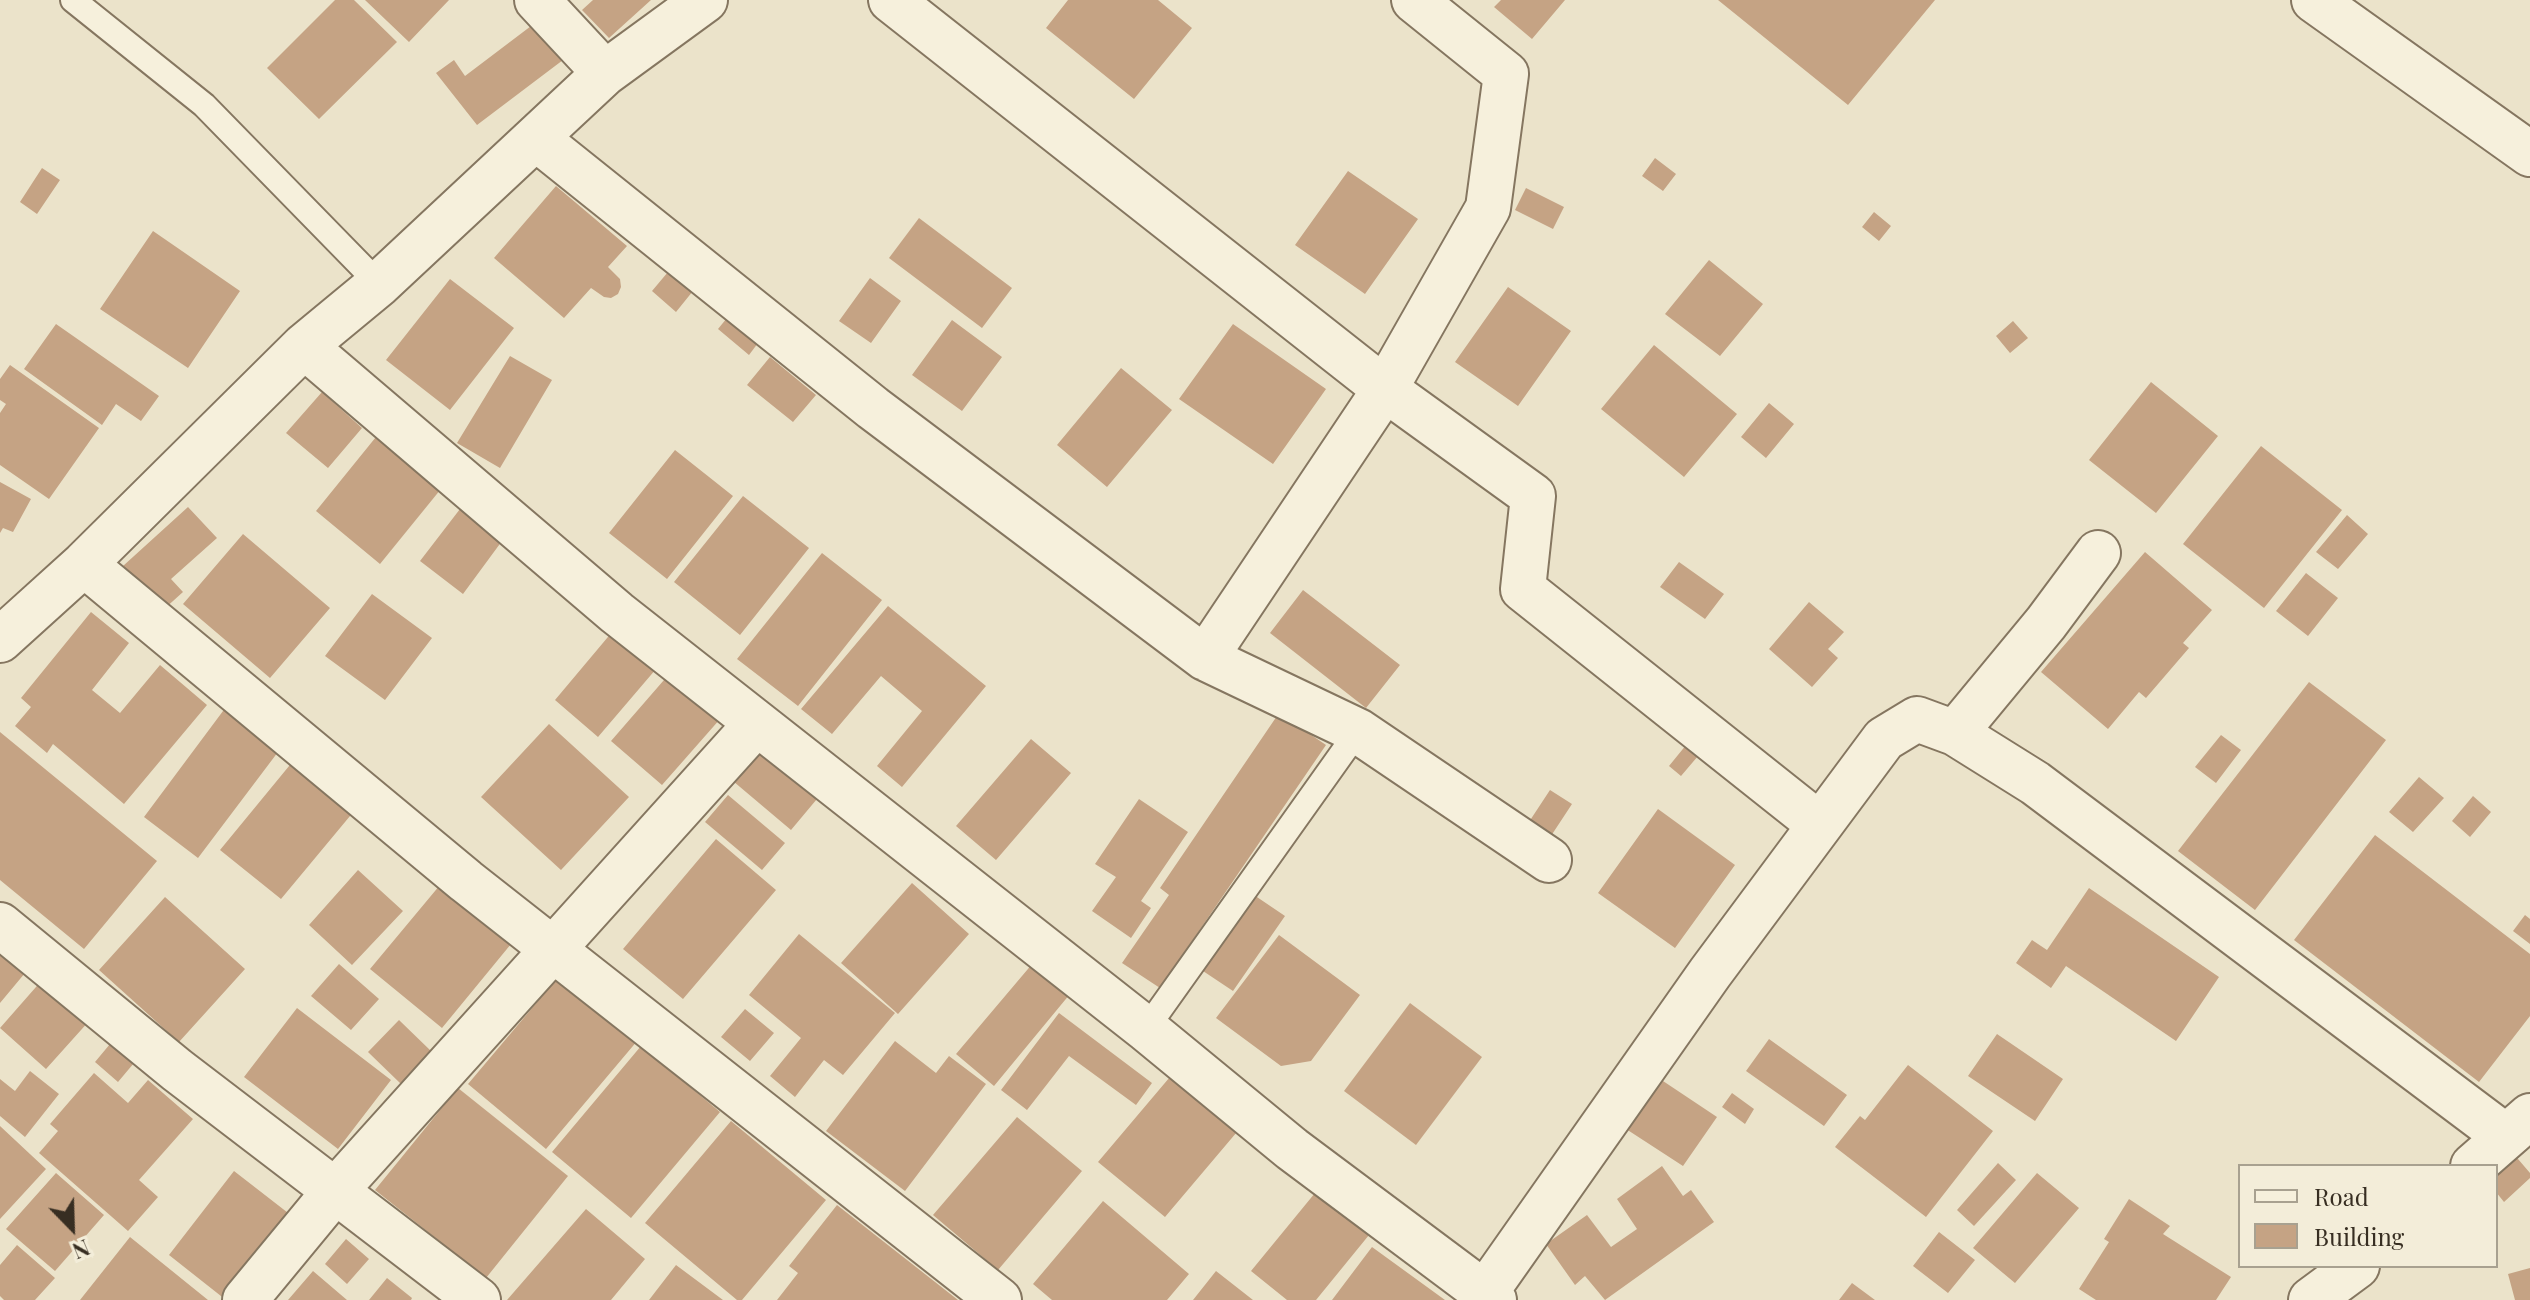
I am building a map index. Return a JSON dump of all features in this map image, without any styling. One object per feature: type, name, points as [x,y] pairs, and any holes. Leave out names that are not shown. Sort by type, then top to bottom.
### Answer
[{"type":"street","points":[[537,0],[605,73]]},
{"type":"street","points":[[0,640],[84,564],[304,346],[379,284],[605,73],[705,0]]},
{"type":"street","points":[[891,0],[1385,389],[1533,496],[1523,589],[1820,825]]},
{"type":"street","points":[[1205,658],[1385,389],[1488,208],[1506,74],[1414,0]]},
{"type":"street","points":[[2314,0],[2530,154]]},
{"type":"street","points":[[537,139],[873,408],[1205,658],[1358,731],[1549,860]]},
{"type":"street","points":[[304,346],[617,613],[1146,1029],[1292,1149],[1489,1297],[1710,973],[1884,739],[1917,719],[1955,733],[2035,783],[2518,1126],[2475,1164]]},
{"type":"street","points":[[1955,733],[2046,623],[2098,553]]},
{"type":"street","points":[[84,564],[466,881],[999,1300]]},
{"type":"street","points":[[245,1300],[335,1191],[757,723]]},
{"type":"street","points":[[0,925],[177,1070],[478,1300]]},
{"type":"street","points":[[2311,1300],[2354,1268]]},
{"type":"lane","points":[[73,0],[204,105],[379,284]]},
{"type":"lane","points":[[1146,1029],[1358,731]]},
{"type":"building","points":[[335,0],[354,0],[397,42],[319,119],[267,68]]},
{"type":"building","points":[[365,0],[449,0],[409,42]]},
{"type":"building","points":[[593,0],[651,0],[609,38],[582,10]]},
{"type":"building","points":[[1068,0],[1158,0],[1192,28],[1134,99],[1046,28]]},
{"type":"building","points":[[1501,0],[1565,0],[1532,39],[1494,7]]},
{"type":"building","points":[[1718,0],[1935,0],[1848,105]]},
{"type":"building","points":[[535,23],[563,60],[477,125],[436,73],[454,60],[465,76]]},
{"type":"building","points":[[1655,158],[1676,174],[1663,191],[1642,176]]},
{"type":"building","points":[[42,168],[60,180],[37,214],[20,202]]},
{"type":"building","points":[[1348,171],[1418,219],[1365,294],[1295,245]]},
{"type":"building","points":[[556,186],[627,246],[608,267],[620,279],[618,294],[611,298],[604,297],[591,288],[564,318],[494,258]]},
{"type":"building","points":[[1526,188],[1564,207],[1553,229],[1515,210]]},
{"type":"building","points":[[1874,212],[1891,226],[1879,241],[1862,227]]},
{"type":"building","points":[[919,218],[1012,288],[982,328],[889,258]]},
{"type":"building","points":[[153,231],[240,291],[188,368],[100,309]]},
{"type":"building","points":[[1709,260],[1763,304],[1720,356],[1665,314]]},
{"type":"building","points":[[673,266],[697,286],[676,312],[652,291]]},
{"type":"building","points":[[870,278],[901,301],[871,343],[839,321]]},
{"type":"building","points":[[450,279],[514,328],[450,410],[386,360]]},
{"type":"building","points":[[1508,287],[1571,331],[1518,406],[1455,362]]},
{"type":"building","points":[[731,313],[761,339],[749,355],[718,329]]},
{"type":"building","points":[[952,320],[1002,357],[962,411],[912,375]]},
{"type":"building","points":[[2013,321],[2028,338],[2010,353],[1996,336]]},
{"type":"building","points":[[56,324],[159,396],[141,421],[116,404],[102,425],[24,369]]},
{"type":"building","points":[[1233,324],[1326,389],[1273,464],[1179,399]]},
{"type":"building","points":[[1654,345],[1737,414],[1684,477],[1601,409]]},
{"type":"building","points":[[510,356],[552,380],[500,468],[457,443]]},
{"type":"building","points":[[770,357],[816,395],[793,422],[747,385]]},
{"type":"building","points":[[10,365],[99,428],[49,499],[0,465],[0,413],[6,404],[0,400],[0,379]]},
{"type":"building","points":[[1121,368],[1172,410],[1107,487],[1057,445]]},
{"type":"building","points":[[2151,382],[2218,436],[2156,513],[2089,460]]},
{"type":"building","points":[[322,392],[362,428],[328,468],[286,433]]},
{"type":"building","points":[[1769,403],[1794,424],[1766,458],[1741,437]]},
{"type":"building","points":[[380,432],[445,484],[380,564],[316,511]]},
{"type":"building","points":[[2261,446],[2342,510],[2264,608],[2183,544]]},
{"type":"building","points":[[675,450],[733,496],[667,579],[609,533]]},
{"type":"building","points":[[0,482],[31,499],[13,532],[3,528],[0,533]]},
{"type":"building","points":[[743,496],[809,548],[740,635],[674,582]]},
{"type":"building","points":[[188,507],[217,538],[171,579],[183,592],[163,610],[123,566]]},
{"type":"building","points":[[460,509],[502,541],[463,594],[420,561]]},
{"type":"building","points":[[2347,515],[2368,534],[2338,569],[2316,552]]},
{"type":"building","points":[[243,534],[330,608],[270,678],[183,604]]},
{"type":"building","points":[[2145,552],[2212,610],[2183,643],[2189,648],[2146,698],[2139,692],[2108,729],[2041,672]]},
{"type":"building","points":[[822,553],[882,600],[798,706],[737,659]]},
{"type":"building","points":[[1679,562],[1724,594],[1705,619],[1660,587]]},
{"type":"building","points":[[2306,573],[2338,598],[2308,636],[2276,611]]},
{"type":"building","points":[[1303,590],[1400,665],[1366,708],[1270,633]]},
{"type":"building","points":[[372,594],[432,638],[385,700],[325,656]]},
{"type":"building","points":[[1809,602],[1844,632],[1828,649],[1838,658],[1812,687],[1769,649]]},
{"type":"building","points":[[888,606],[986,686],[902,787],[877,766],[922,711],[881,676],[832,734],[801,709]]},
{"type":"building","points":[[91,612],[129,643],[92,690],[120,713],[160,665],[207,705],[124,804],[53,744],[47,753],[15,726],[31,707],[21,698]]},
{"type":"building","points":[[618,625],[662,662],[598,737],[555,700]]},
{"type":"building","points":[[677,665],[728,710],[662,785],[611,741]]},
{"type":"building","points":[[2309,682],[2386,740],[2255,910],[2178,851]]},
{"type":"building","points":[[226,707],[281,748],[198,858],[144,817]]},
{"type":"building","points":[[1279,713],[1326,745],[1160,988],[1122,963],[1169,895],[1160,888]]},
{"type":"building","points":[[549,724],[629,797],[561,870],[481,797]]},
{"type":"building","points":[[0,732],[157,861],[84,949],[0,880]]},
{"type":"building","points":[[763,733],[827,787],[791,830],[727,776]]},
{"type":"building","points":[[2221,735],[2241,750],[2216,783],[2195,767]]},
{"type":"building","points":[[1031,739],[1071,773],[996,860],[956,826]]},
{"type":"building","points":[[1691,739],[1704,749],[1681,776],[1669,766]]},
{"type":"building","points":[[294,760],[355,810],[281,899],[220,850]]},
{"type":"building","points":[[2419,777],[2444,798],[2413,832],[2389,812]]},
{"type":"building","points":[[1550,790],[1572,804],[1547,842],[1525,828]]},
{"type":"building","points":[[728,795],[785,843],[762,870],[705,822]]},
{"type":"building","points":[[2473,796],[2491,812],[2470,837],[2452,821]]},
{"type":"building","points":[[1139,799],[1188,832],[1141,901],[1151,908],[1131,938],[1092,911],[1116,877],[1095,864]]},
{"type":"building","points":[[1658,809],[1735,865],[1675,948],[1598,893]]},
{"type":"building","points":[[2375,835],[2530,954],[2530,1016],[2479,1082],[2294,940]]},
{"type":"building","points":[[716,839],[776,890],[683,999],[623,949]]},
{"type":"building","points":[[358,870],[403,911],[352,965],[309,925]]},
{"type":"building","points":[[912,883],[969,934],[898,1014],[841,963]]},
{"type":"building","points":[[440,885],[511,944],[442,1028],[370,969]]},
{"type":"building","points":[[2089,888],[2219,977],[2176,1041],[2066,966],[2051,988],[2016,963],[2032,940],[2047,950]]},
{"type":"building","points":[[1251,893],[1285,916],[1233,991],[1200,969]]},
{"type":"building","points":[[165,897],[245,969],[179,1042],[99,970]]},
{"type":"building","points":[[2525,915],[2530,919],[2530,944],[2513,931]]},
{"type":"building","points":[[799,934],[895,1013],[843,1075],[824,1060],[795,1097],[770,1076],[801,1038],[749,995]]},
{"type":"building","points":[[1279,935],[1360,995],[1311,1061],[1281,1066],[1216,1018]]},
{"type":"building","points":[[0,952],[25,973],[0,1003]]},
{"type":"building","points":[[1033,963],[1070,994],[994,1086],[956,1054]]},
{"type":"building","points":[[339,964],[379,999],[351,1030],[311,996]]},
{"type":"building","points":[[560,975],[638,1040],[546,1149],[468,1084]]},
{"type":"building","points":[[43,979],[90,1020],[46,1069],[0,1028]]},
{"type":"building","points":[[1410,1003],[1482,1057],[1416,1145],[1344,1091]]},
{"type":"building","points":[[297,1008],[391,1080],[338,1149],[244,1077]]},
{"type":"building","points":[[745,1009],[774,1033],[750,1061],[721,1037]]},
{"type":"building","points":[[1059,1013],[1152,1083],[1136,1105],[1069,1056],[1027,1110],[1001,1090]]},
{"type":"building","points":[[399,1020],[432,1052],[401,1084],[368,1052]]},
{"type":"building","points":[[1997,1034],[2063,1079],[2035,1121],[1968,1076]]},
{"type":"building","points":[[115,1038],[139,1057],[118,1082],[95,1062]]},
{"type":"building","points":[[1769,1039],[1847,1095],[1824,1126],[1746,1071]]},
{"type":"building","points":[[895,1041],[936,1073],[949,1056],[986,1084],[905,1191],[826,1131]]},
{"type":"building","points":[[641,1046],[720,1112],[631,1218],[552,1152]]},
{"type":"building","points":[[1908,1065],[1993,1131],[1926,1217],[1835,1147],[1860,1116],[1865,1120]]},
{"type":"building","points":[[30,1071],[59,1094],[25,1137],[0,1116],[0,1079],[15,1091]]},
{"type":"building","points":[[1175,1071],[1242,1126],[1165,1217],[1098,1162]]},
{"type":"building","points":[[94,1073],[128,1103],[148,1080],[193,1119],[139,1180],[158,1197],[128,1231],[39,1153],[58,1131],[50,1124]]},
{"type":"building","points":[[1657,1077],[1717,1117],[1683,1166],[1623,1127]]},
{"type":"building","points":[[458,1088],[568,1176],[486,1278],[375,1190]]},
{"type":"building","points":[[1732,1093],[1754,1109],[1745,1124],[1722,1107]]},
{"type":"building","points":[[1017,1117],[1082,1171],[998,1270],[933,1215]]},
{"type":"building","points":[[731,1121],[826,1200],[742,1300],[737,1300],[645,1223]]},
{"type":"building","points":[[0,1126],[46,1169],[0,1219]]},
{"type":"building","points":[[2512,1152],[2530,1173],[2530,1178],[2504,1202],[2498,1194],[2498,1164]]},
{"type":"building","points":[[1998,1163],[2016,1180],[1974,1226],[1957,1210]]},
{"type":"building","points":[[1662,1166],[1683,1196],[1691,1190],[1714,1222],[1605,1300],[1585,1276],[1575,1285],[1546,1244],[1587,1215],[1611,1247],[1637,1229],[1617,1199]]},
{"type":"building","points":[[234,1171],[292,1216],[226,1300],[169,1255]]},
{"type":"building","points":[[56,1173],[104,1215],[55,1271],[6,1229]]},
{"type":"building","points":[[2037,1173],[2079,1208],[2015,1283],[1973,1248]]},
{"type":"building","points":[[1315,1193],[1369,1235],[1316,1300],[1287,1300],[1251,1271]]},
{"type":"building","points":[[2129,1199],[2170,1226],[2163,1234],[2231,1277],[2216,1300],[2096,1300],[2079,1289],[2109,1242],[2104,1239]]},
{"type":"building","points":[[1103,1201],[1189,1274],[1167,1300],[1052,1300],[1033,1284]]},
{"type":"building","points":[[837,1205],[958,1300],[777,1300],[798,1273],[789,1266]]},
{"type":"building","points":[[586,1209],[645,1259],[611,1300],[507,1300]]},
{"type":"building","points":[[1939,1232],[1975,1260],[1948,1293],[1913,1266]]},
{"type":"building","points":[[130,1237],[208,1300],[80,1300]]},
{"type":"building","points":[[346,1239],[369,1259],[347,1284],[325,1264]]},
{"type":"building","points":[[17,1245],[55,1278],[35,1300],[4,1300],[0,1296],[0,1265]]},
{"type":"building","points":[[1372,1247],[1445,1300],[1332,1300]]},
{"type":"building","points":[[676,1265],[723,1300],[649,1300]]},
{"type":"building","points":[[2530,1268],[2530,1300],[2515,1300],[2508,1274]]},
{"type":"building","points":[[313,1271],[347,1300],[288,1300]]},
{"type":"building","points":[[1216,1271],[1253,1300],[1193,1300]]},
{"type":"building","points":[[387,1278],[412,1298],[411,1300],[369,1300]]},
{"type":"building","points":[[1852,1283],[1875,1300],[1839,1300]]}]
